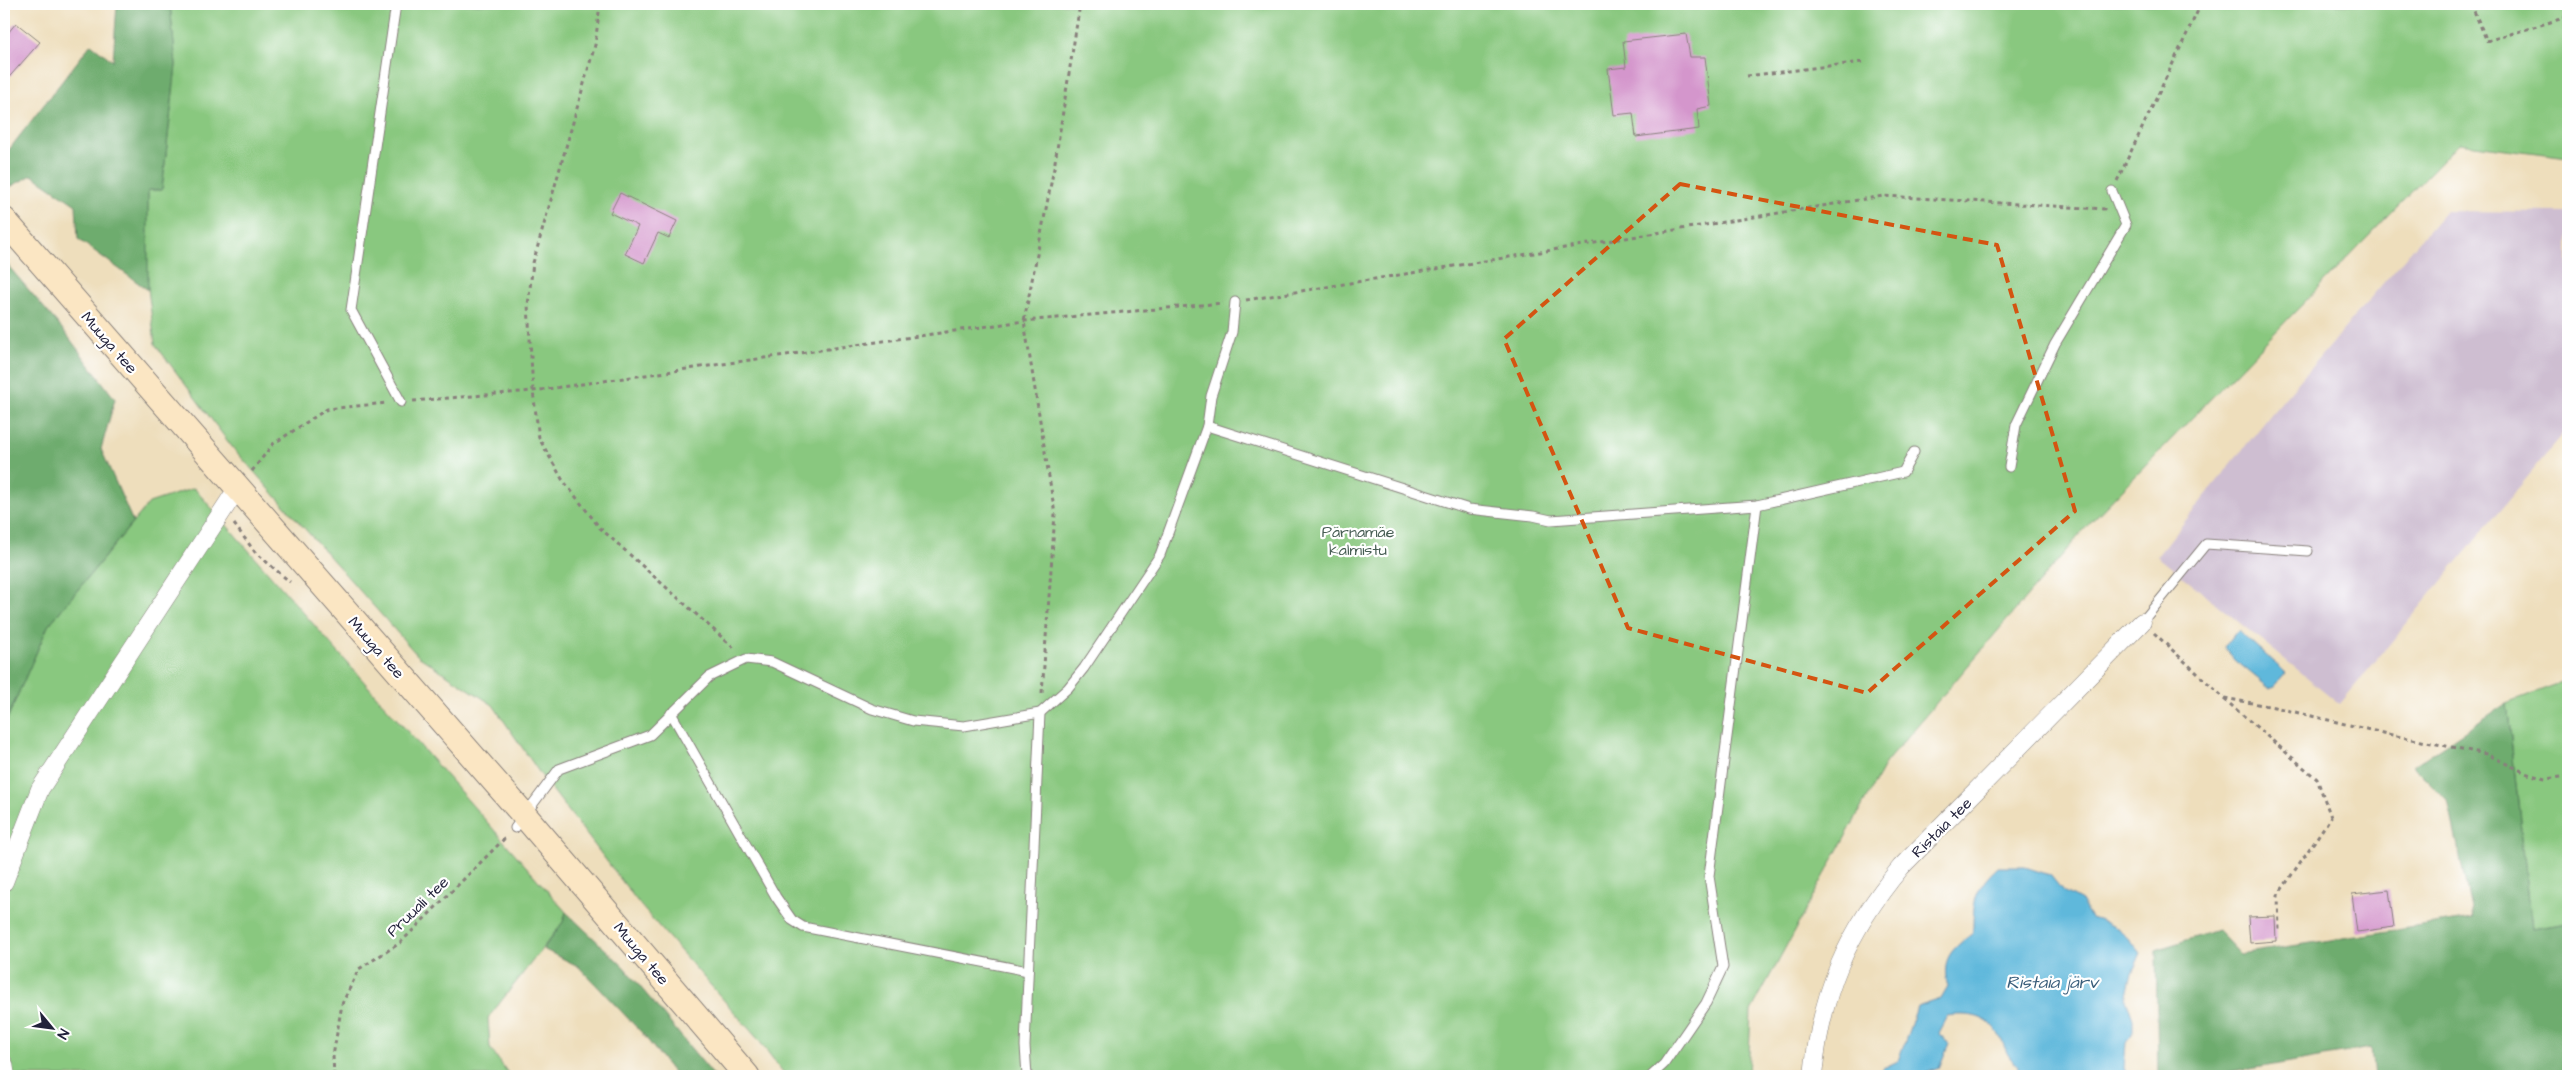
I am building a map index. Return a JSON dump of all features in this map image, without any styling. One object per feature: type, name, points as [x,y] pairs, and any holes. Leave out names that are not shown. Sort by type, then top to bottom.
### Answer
[{"type":"main road","name":"Muuga tee","points":[[4,220],[237,489],[520,822],[746,1076]]},
{"type":"street","points":[[4,882],[40,789],[237,489]]},
{"type":"street","name":"Ristaia tee","points":[[1814,1076],[1816,1048],[1828,991],[1855,931],[1882,891],[1901,867],[2142,622]]},
{"type":"street","points":[[4,1064],[6,1076]]},
{"type":"lane","points":[[396,4],[352,310],[402,402]]},
{"type":"lane","points":[[2009,467],[2016,425],[2050,353],[2126,225],[2112,191]]},
{"type":"lane","points":[[520,822],[559,769],[650,735],[709,677],[746,659],[772,662],[872,709],[913,721],[964,726],[1040,713],[1068,688],[1084,668],[1160,555],[1207,426],[1211,396],[1232,332],[1235,302]]},
{"type":"lane","points":[[1207,426],[1469,509],[1533,516],[1551,520],[1756,504],[1903,472],[1914,452]]},
{"type":"lane","points":[[1651,1076],[1664,1064],[1706,1003],[1723,967],[1709,876],[1756,504]]},
{"type":"lane","points":[[2142,622],[2206,544],[2308,551]]},
{"type":"lane","points":[[671,713],[776,897],[792,920],[803,927],[1028,971]]},
{"type":"lane","points":[[1027,1076],[1025,1046],[1040,713]]},
{"type":"path","points":[[600,4],[595,45],[533,263],[528,305],[533,391],[540,438],[562,479],[600,528],[746,659]]},
{"type":"path","points":[[1040,713],[1055,514],[1024,321],[1054,168],[1080,4]]},
{"type":"path","points":[[237,489],[273,444],[327,408],[533,391],[1024,321],[1235,302],[1883,196],[2104,209],[2201,4]]},
{"type":"path","points":[[2471,4],[2486,41],[2566,16],[2568,13]]},
{"type":"path","points":[[1747,76],[1862,62]]},
{"type":"path","points":[[2142,622],[2224,698],[2317,779],[2331,817],[2278,895],[2279,931]]},
{"type":"path","points":[[2224,698],[2486,754],[2528,774],[2545,779],[2568,776]]},
{"type":"path","name":"Pruuali tee","points":[[334,1076],[333,1056],[342,1004],[359,969],[400,943],[520,822]]},
{"type":"highlighted area","points":[[1680,184],[1997,245],[2075,511],[1867,693],[1628,628],[1504,339]]},
{"type":"shaded area","points":[[2445,211],[2568,212],[2568,428],[2340,704],[2157,556],[2272,413]]},
{"type":"green space","points":[[117,4],[170,4],[176,65],[162,190],[148,190],[148,290],[78,239],[76,205],[32,175],[8,188],[4,187],[4,156],[91,44],[113,61]]},
{"type":"green space","name":"Pärnamäe kalmistu","points":[[170,4],[2568,4],[2568,157],[2459,143],[2088,525],[1886,762],[1751,1011],[1748,1076],[786,1076],[757,1038],[641,906],[541,775],[493,705],[418,656],[232,447],[155,344],[147,281],[148,190],[162,190],[176,65]]},
{"type":"green space","points":[[4,261],[64,331],[115,399],[101,449],[133,522],[48,626],[4,726]]},
{"type":"green space","points":[[194,488],[566,912],[563,922],[488,1018],[490,1048],[510,1076],[4,1076],[4,726],[48,626],[149,503]]},
{"type":"green space","points":[[2568,680],[2568,922],[2532,928],[2507,703]]},
{"type":"green space","points":[[2507,703],[2532,928],[2568,922],[2568,1076],[2374,1076],[2371,1048],[2210,1076],[2158,1076],[2156,950],[2217,930],[2240,954],[2473,918],[2448,801],[2413,766]]},
{"type":"green space","points":[[566,912],[623,966],[714,1076],[676,1076],[642,1033],[578,966],[543,949],[563,922]]},
{"type":"water","points":[[2238,630],[2286,673],[2275,686],[2269,688],[2235,660],[2224,647]]},
{"type":"water","name":"Ristaia järv","points":[[1998,867],[2025,867],[2050,875],[2063,891],[2081,901],[2091,918],[2106,923],[2119,931],[2141,953],[2132,973],[2126,999],[2133,1019],[2133,1032],[2126,1043],[2124,1068],[2127,1076],[2017,1076],[2018,1066],[2008,1055],[2000,1037],[1990,1024],[1978,1017],[1963,1015],[1947,1016],[1938,1033],[1949,1043],[1939,1068],[1919,1076],[1879,1076],[1883,1068],[1898,1061],[1917,1007],[1941,999],[1948,987],[1946,977],[1947,961],[1954,949],[1973,933],[1976,896],[1984,882]]},
{"type":"building","points":[[16,23],[40,42],[4,83],[4,38]]},
{"type":"building","points":[[1686,34],[1690,57],[1705,57],[1711,106],[1697,109],[1699,129],[1636,137],[1633,113],[1614,115],[1608,69],[1626,67],[1623,41]]},
{"type":"building","points":[[620,193],[677,221],[669,238],[658,233],[644,263],[625,254],[638,226],[610,213]]},
{"type":"building","points":[[2389,890],[2394,927],[2357,932],[2352,894]]},
{"type":"building","points":[[2275,916],[2276,941],[2250,943],[2248,917]]}]
